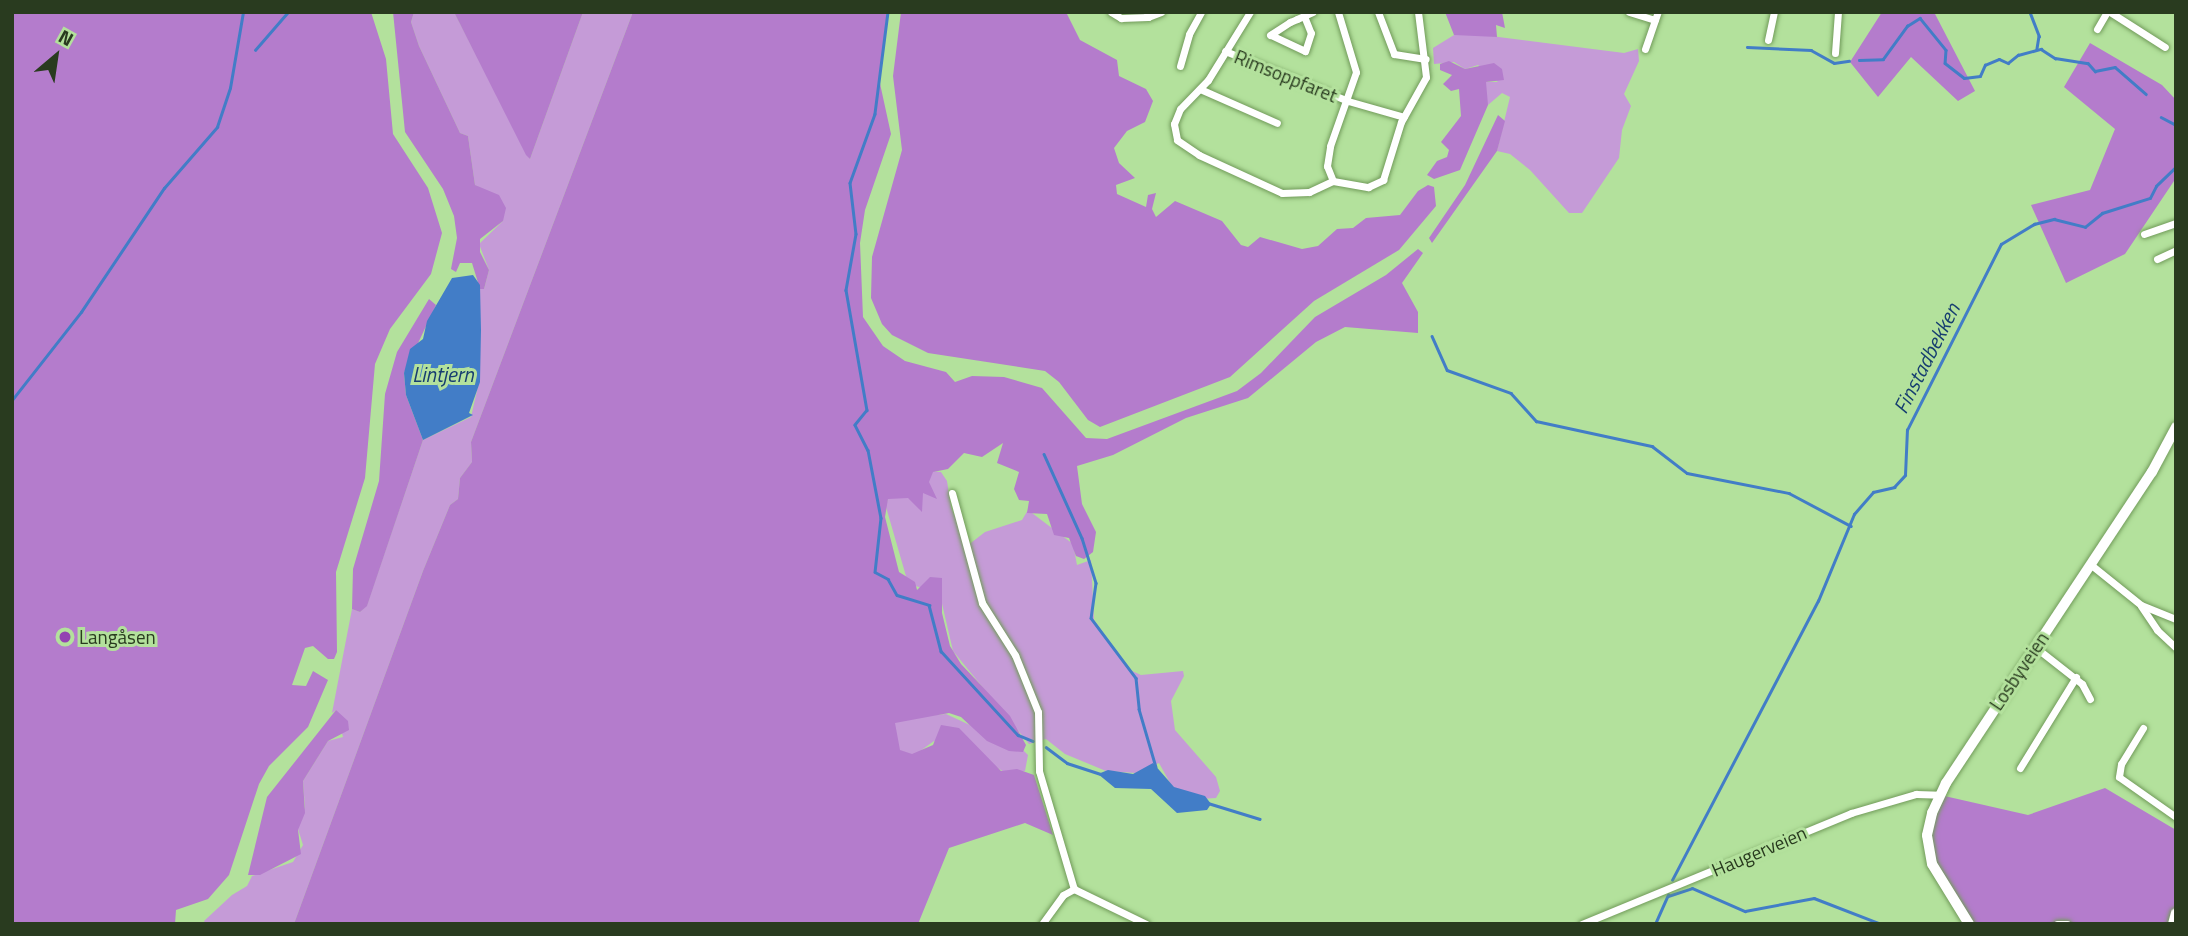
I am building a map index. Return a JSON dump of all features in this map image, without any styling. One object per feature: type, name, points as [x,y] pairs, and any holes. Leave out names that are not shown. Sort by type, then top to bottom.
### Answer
[{"type":"main road","name":"Losbyveien","points":[[1969,924],[1928,849],[1927,835],[1940,795],[2152,472],[2176,428]]},
{"type":"main road","points":[[2173,924],[2176,913]]},
{"type":"street","points":[[1111,12],[1121,18],[1161,12]]},
{"type":"street","points":[[1180,66],[1189,34],[1201,12]]},
{"type":"street","points":[[1250,12],[1200,89],[1180,109],[1174,124],[1177,140],[1187,148],[1282,193],[1309,192],[1333,181],[1368,187],[1381,183],[1404,117],[1424,82],[1426,59],[1418,12]]},
{"type":"street","name":"Rimsoppfaret","points":[[1304,16],[1311,33],[1305,51],[1270,35],[1290,22],[1313,12]]},
{"type":"street","name":"Rimsoppfaret","points":[[1333,181],[1329,150],[1348,100],[1355,66],[1338,12]]},
{"type":"street","points":[[1378,12],[1394,54],[1426,59]]},
{"type":"street","points":[[1629,12],[1657,16],[1645,49]]},
{"type":"street","points":[[1768,40],[1774,12]]},
{"type":"street","points":[[1835,53],[1838,12]]},
{"type":"street","points":[[2097,29],[2108,12],[2165,47]]},
{"type":"street","name":"Rimsoppfaret","points":[[1225,51],[1348,100],[1404,117]]},
{"type":"street","points":[[1200,89],[1277,123]]},
{"type":"street","points":[[2144,234],[2176,223]]},
{"type":"street","points":[[2157,259],[2176,250]]},
{"type":"street","points":[[952,493],[982,603],[1015,655],[1038,712],[1039,771],[1074,889],[1146,924]]},
{"type":"street","points":[[2090,564],[2141,605],[2176,620]]},
{"type":"street","points":[[2141,605],[2157,630],[2176,648]]},
{"type":"street","points":[[2035,647],[2076,677],[2090,699]]},
{"type":"street","points":[[2020,768],[2076,677]]},
{"type":"street","points":[[2143,728],[2121,764],[2119,777],[2176,817]]},
{"type":"street","name":"Haugerveien","points":[[1582,924],[1851,813],[1916,794],[1940,795]]},
{"type":"street","points":[[1042,924],[1063,895],[1074,889]]},
{"type":"street","points":[[2057,924],[2067,924]]},
{"type":"shaded area","points":[[12,12],[371,12],[386,59],[393,134],[428,188],[442,233],[431,274],[390,329],[375,364],[365,478],[336,572],[337,652],[334,659],[328,659],[313,646],[305,648],[292,685],[306,686],[313,671],[328,680],[308,727],[269,766],[259,784],[229,875],[208,899],[176,910],[175,924],[12,924]]},
{"type":"shaded area","points":[[393,12],[414,12],[411,22],[419,46],[460,133],[468,136],[475,185],[499,195],[506,208],[503,221],[480,239],[480,252],[489,270],[484,289],[480,289],[472,263],[460,263],[456,272],[451,269],[457,238],[454,216],[443,189],[405,132]]},
{"type":"shaded area","points":[[414,12],[454,12],[530,159],[583,12],[633,12],[471,442],[472,462],[460,478],[458,499],[450,505],[423,571],[294,924],[206,924],[204,921],[232,895],[247,886],[252,876],[293,862],[303,845],[298,829],[305,807],[303,781],[328,741],[343,737],[336,710],[332,713],[352,609],[360,612],[367,605],[423,440],[471,417],[479,382],[480,289],[484,289],[489,270],[479,244],[503,221],[487,192],[475,185],[468,136],[460,133],[419,46],[411,22]]},
{"type":"shaded area","points":[[454,12],[583,12],[530,159],[526,155]]},
{"type":"shaded area","points":[[633,12],[887,12],[879,79],[891,134],[865,210],[860,243],[863,317],[883,346],[905,361],[946,372],[955,382],[972,376],[1004,377],[1042,388],[1086,438],[1107,439],[1237,391],[1261,373],[1315,317],[1386,275],[1418,249],[1423,253],[1402,283],[1418,312],[1418,333],[1345,327],[1316,342],[1248,398],[1186,418],[1113,455],[1077,466],[1082,504],[1096,532],[1093,552],[1084,559],[1076,556],[1069,538],[1054,535],[1047,514],[1027,513],[1029,501],[1019,500],[1014,489],[1019,472],[997,463],[1003,443],[982,457],[964,453],[948,469],[933,472],[929,482],[937,499],[923,493],[922,512],[908,498],[888,499],[885,517],[899,572],[915,582],[917,590],[930,577],[942,578],[942,613],[950,646],[961,664],[1010,716],[1026,745],[1023,752],[1009,751],[987,741],[961,717],[949,713],[895,723],[900,750],[912,754],[933,745],[941,725],[959,728],[1001,771],[1017,769],[1034,775],[1053,835],[1025,823],[949,848],[918,924],[294,924],[423,571],[450,505],[458,499],[460,478],[472,462],[471,442]]},
{"type":"shaded area","points":[[901,12],[1066,12],[1080,40],[1117,60],[1119,76],[1146,89],[1153,101],[1145,122],[1127,131],[1114,148],[1119,163],[1135,178],[1116,185],[1117,194],[1146,207],[1148,195],[1156,193],[1152,209],[1156,217],[1175,201],[1222,221],[1241,245],[1248,247],[1260,237],[1302,249],[1318,246],[1337,229],[1353,228],[1366,218],[1400,215],[1418,191],[1428,185],[1434,187],[1436,206],[1399,250],[1314,301],[1230,377],[1100,427],[1088,420],[1059,382],[1045,371],[928,353],[892,335],[882,324],[871,298],[872,257],[902,150],[893,76]]},
{"type":"shaded area","points":[[1445,12],[1502,12],[1505,28],[1496,25],[1497,37],[1454,35]]},
{"type":"shaded area","points":[[1882,12],[1934,12],[1975,91],[1958,101],[1911,57],[1878,97],[1850,62]]},
{"type":"shaded area","points":[[1467,33],[1624,53],[1638,49],[1639,61],[1624,94],[1631,106],[1622,130],[1619,158],[1582,213],[1569,213],[1530,170],[1510,154],[1497,151],[1510,97],[1502,93],[1488,105],[1484,94],[1486,82],[1498,82],[1478,65],[1465,69],[1454,62],[1434,64],[1433,48],[1454,35]]},
{"type":"shaded area","points":[[2090,43],[2162,85],[2176,100],[2176,178],[2125,254],[2066,283],[2031,205],[2090,190],[2115,129],[2064,87]]},
{"type":"shaded area","points":[[1449,61],[1465,69],[1494,63],[1502,69],[1504,80],[1486,82],[1488,105],[1460,170],[1434,179],[1427,175],[1437,161],[1447,157],[1449,150],[1441,142],[1461,116],[1459,89],[1451,91],[1443,84],[1452,75],[1440,70],[1440,64]]},
{"type":"shaded area","points":[[1498,115],[1505,121],[1497,151],[1432,243],[1429,238],[1465,185]]},
{"type":"shaded area","points":[[429,299],[436,305],[404,373],[406,395],[423,440],[367,606],[360,612],[352,609],[353,569],[379,481],[385,394],[397,352]]},
{"type":"shaded area","points":[[930,471],[941,472],[947,481],[951,507],[967,546],[985,532],[1022,520],[1028,510],[1073,544],[1077,565],[1091,560],[1094,620],[1130,670],[1141,675],[1183,671],[1184,676],[1171,701],[1175,730],[1216,777],[1220,791],[1216,798],[1200,799],[1174,790],[1159,763],[1136,773],[1106,771],[1065,754],[1046,739],[1029,744],[953,651],[940,595],[908,583],[886,507],[888,498]]},
{"type":"shaded area","points":[[336,710],[348,721],[349,730],[328,741],[303,781],[305,813],[298,830],[301,854],[260,875],[248,875],[267,797]]},
{"type":"shaded area","points":[[946,714],[1022,749],[1028,755],[1025,771],[1004,772],[978,755],[934,741],[901,765],[887,733],[895,719]]},
{"type":"shaded area","points":[[2105,788],[2176,830],[2176,924],[1971,924],[1929,862],[1927,833],[1940,795],[2028,815]]},
{"type":"water","name":"Lintjern","points":[[473,275],[480,285],[481,330],[480,382],[469,413],[473,415],[423,440],[406,395],[404,373],[410,349],[423,339],[427,321],[452,278]]},
{"type":"water","points":[[1153,763],[1174,787],[1205,796],[1211,804],[1207,810],[1177,813],[1151,789],[1115,788],[1098,774],[1108,770],[1133,774]]},
{"type":"waterway","points":[[12,400],[81,312],[164,188],[217,127],[230,88],[243,12]]},
{"type":"waterway","points":[[255,50],[288,12]]},
{"type":"waterway","points":[[888,12],[875,114],[850,183],[856,234],[846,290],[867,410],[855,425],[868,450],[881,518],[875,572],[888,579],[897,595],[929,605],[941,651],[1018,735],[1033,741]]},
{"type":"waterway","points":[[2030,12],[2039,36],[2037,49]]},
{"type":"waterway","points":[[1859,60],[1883,59],[1907,26],[1920,18],[1946,50],[1945,63],[1964,78],[1980,76],[1985,65],[1999,59],[2008,63],[2018,55],[2041,49],[2055,58],[2088,63],[2095,71],[2115,67],[2146,94]]},
{"type":"waterway","points":[[1747,47],[1811,50],[1834,63],[1849,61]]},
{"type":"waterway","points":[[2161,117],[2176,125]]},
{"type":"waterway","name":"Finstadbekken","points":[[1672,880],[1818,601],[1854,514],[1873,492],[1894,487],[1905,475],[1907,430],[2001,244],[2034,224],[2054,219],[2085,227],[2102,213],[2150,198],[2156,186],[2176,167]]},
{"type":"waterway","points":[[1432,336],[1447,370],[1511,393],[1536,421],[1652,446],[1687,473],[1789,493],[1851,526]]},
{"type":"waterway","points":[[1044,454],[1082,538],[1096,583],[1091,618],[1136,678],[1139,709],[1156,767]]},
{"type":"waterway","points":[[1046,747],[1067,763],[1100,774]]},
{"type":"waterway","points":[[1208,803],[1260,819]]},
{"type":"waterway","points":[[1668,896],[1692,888],[1745,911],[1814,898],[1881,924]]},
{"type":"waterway","points":[[1655,924],[1668,895]]},
{"type":"place","name":"Langåsen","points":[[65,637]]}]
